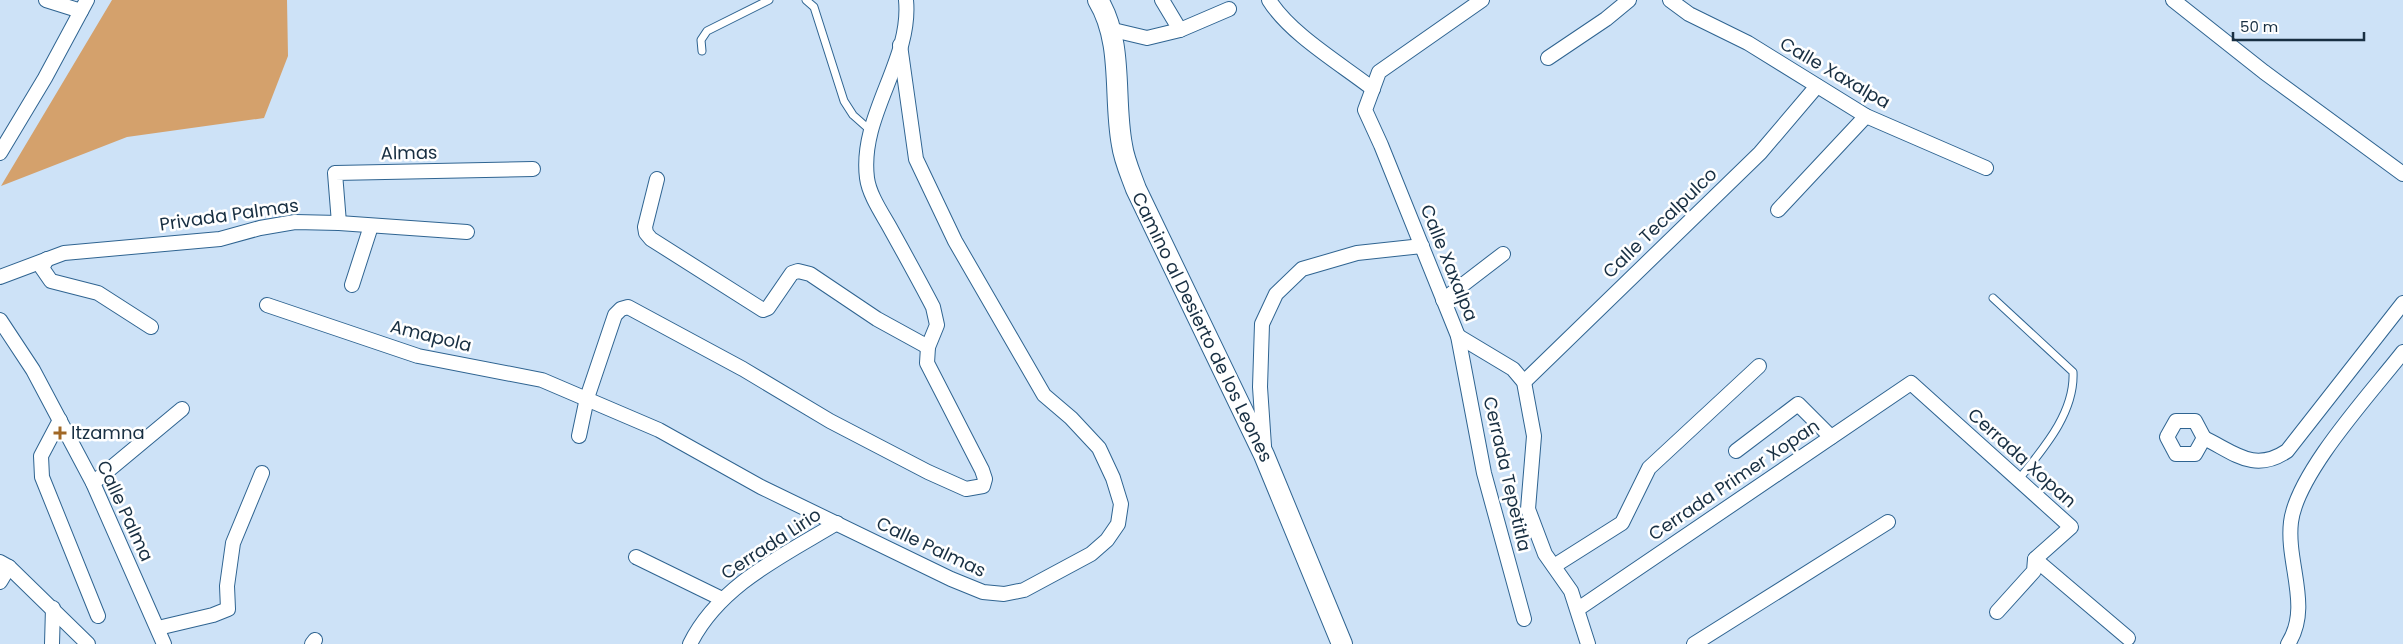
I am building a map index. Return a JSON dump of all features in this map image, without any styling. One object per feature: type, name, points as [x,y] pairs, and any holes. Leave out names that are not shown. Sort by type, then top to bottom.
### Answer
[{"type":"main road","name":"Camino al Desierto de los Leones","points":[[1098,0],[1105,11],[1114,51],[1122,145],[1136,189],[1264,455],[1342,644]]},
{"type":"street","points":[[0,153],[45,78],[84,6],[46,0]]},
{"type":"street","name":"Calle Palmas","points":[[580,436],[587,398],[615,315],[621,309],[628,307],[742,369],[830,421],[928,472],[966,488],[983,486],[985,479],[982,470],[927,363],[928,347],[937,324],[933,307],[877,204],[867,179],[866,157],[872,132],[905,30],[906,0]]},
{"type":"street","points":[[1162,0],[1180,30]]},
{"type":"street","points":[[1269,0],[1278,13],[1304,38],[1373,89]]},
{"type":"street","name":"Calle Xaxalpa","points":[[1482,0],[1379,72],[1365,110],[1458,336],[1513,369],[1524,382]]},
{"type":"street","points":[[1548,58],[1606,20],[1629,0]]},
{"type":"street","name":"Calle Xaxalpa","points":[[1670,0],[1689,14],[1748,43],[1866,116],[1986,168]]},
{"type":"street","points":[[2173,0],[2264,72],[2403,174]]},
{"type":"street","points":[[1109,28],[1147,38],[1180,30],[1229,9]]},
{"type":"street","name":"Calle Palmas","points":[[587,398],[660,430],[761,487],[876,544],[983,592],[1004,594],[1024,590],[1091,554],[1107,540],[1118,524],[1121,504],[1113,478],[1099,448],[1071,418],[1044,395],[955,241],[916,159],[900,45]]},
{"type":"street","name":"Calle Tecalpulco","points":[[1524,382],[1760,153],[1818,86]]},
{"type":"street","points":[[1778,210],[1866,116]]},
{"type":"street","name":"Almas","points":[[339,223],[335,173],[532,169]]},
{"type":"street","points":[[657,179],[645,227],[646,233],[651,239],[730,290],[763,310],[768,308],[792,273],[803,272],[810,274],[877,320],[928,347]]},
{"type":"street","name":"Privada Palmas","points":[[0,277],[64,253],[220,239],[260,228],[295,222],[339,223],[467,232]]},
{"type":"street","points":[[352,285],[371,226]]},
{"type":"street","points":[[1264,455],[1260,387],[1262,324],[1276,294],[1302,269],[1357,254],[1422,246]]},
{"type":"street","points":[[1443,300],[1503,254]]},
{"type":"street","points":[[47,259],[42,268],[50,281],[98,293],[151,327]]},
{"type":"street","points":[[2204,438],[2248,460],[2262,462],[2287,451],[2403,303]]},
{"type":"street","name":"Amapola","points":[[267,305],[418,356],[542,380],[587,398]]},
{"type":"street","name":"Calle Palma","points":[[0,320],[33,370],[93,483],[164,644]]},
{"type":"street","name":"Cerrada Tepetitla","points":[[1458,336],[1484,473],[1524,619]]},
{"type":"street","points":[[2288,644],[2299,616],[2298,594],[2291,557],[2291,521],[2300,492],[2324,452],[2403,352]]},
{"type":"street","points":[[1554,566],[1622,524],[1649,468],[1758,366]]},
{"type":"street","points":[[1524,382],[1534,436],[1528,509],[1545,554],[1571,591],[1588,644]]},
{"type":"street","name":"Cerrada Xopan","points":[[1911,383],[2072,527],[2035,559]]},
{"type":"street","name":"Cerrada Primer Xopan","points":[[1578,609],[1911,383]]},
{"type":"street","points":[[1736,450],[1798,404],[1831,437]]},
{"type":"street","points":[[93,483],[182,409]]},
{"type":"street","points":[[60,420],[41,456],[42,477],[98,616]]},
{"type":"street","points":[[158,628],[214,615],[228,609],[227,586],[233,543],[262,473]]},
{"type":"street","points":[[1694,644],[1888,522]]},
{"type":"street","name":"Cerrada Lirio","points":[[690,644],[699,626],[722,599],[757,572],[837,523]]},
{"type":"street","points":[[636,557],[722,599]]},
{"type":"street","points":[[1997,612],[2034,572],[2035,559]]},
{"type":"street","points":[[2035,559],[2128,638]]},
{"type":"street","points":[[0,582],[4,564],[53,608],[88,644]]},
{"type":"street","points":[[52,644],[53,608]]},
{"type":"lane","points":[[702,51],[701,40],[707,31],[769,0]]},
{"type":"lane","points":[[806,0],[814,7],[844,102],[853,115],[872,132]]},
{"type":"lane","points":[[1993,298],[2073,372],[2074,386],[2054,434],[2019,479]]},
{"type":"shaded area","points":[[112,0],[287,0],[288,56],[264,118],[127,137],[1,186]]},
{"type":"place","name":"Itzamna","points":[[60,433]]}]
